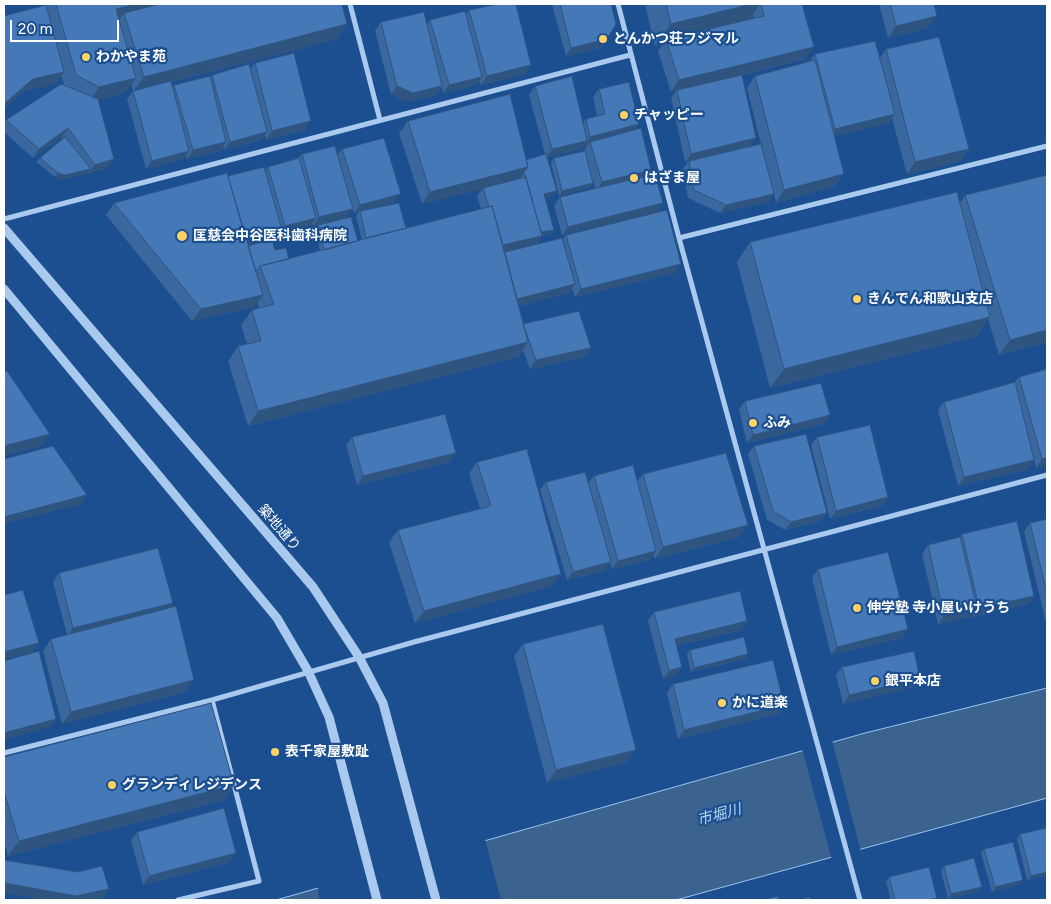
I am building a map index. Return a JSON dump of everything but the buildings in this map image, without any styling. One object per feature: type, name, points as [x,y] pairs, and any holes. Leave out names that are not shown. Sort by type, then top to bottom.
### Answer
[{"type":"street","points":[[350,4],[380,120]]},
{"type":"street","points":[[618,4],[679,238],[860,900]]},
{"type":"street","points":[[4,219],[630,55]]},
{"type":"street","points":[[679,238],[1047,146]]},
{"type":"street","name":"築地通り","points":[[4,228],[313,587],[359,657],[383,703],[436,900]]},
{"type":"street","points":[[4,289],[277,618],[308,671],[329,717],[377,900]]},
{"type":"street","points":[[4,754],[212,700],[308,671],[764,548],[1047,475]]},
{"type":"street","points":[[178,900],[260,880],[212,700]]},
{"type":"water","name":"市堀川","points":[[1047,688],[1047,798],[676,900],[276,900],[865,733]]},
{"type":"pier","points":[[832,740],[861,852],[832,860],[802,749]]},
{"type":"pier","points":[[485,839],[501,900],[319,900],[318,887]]},
{"type":"place","name":"とんかつ荘フジマル","points":[[603,39]]},
{"type":"place","name":"わかやま苑","points":[[86,57]]},
{"type":"place","name":"チャッピー","points":[[624,115]]},
{"type":"place","name":"はざま屋","points":[[634,178]]},
{"type":"place","name":"匡慈会中谷医科歯科病院","points":[[182,236]]},
{"type":"place","name":"きんでん和歌山支店","points":[[857,299]]},
{"type":"place","name":"ふみ","points":[[753,423]]},
{"type":"place","name":"伸学塾 寺小屋いけうち","points":[[857,608]]},
{"type":"place","name":"銀平本店","points":[[875,681]]},
{"type":"place","name":"かに道楽","points":[[722,703]]},
{"type":"place","name":"表千家屋敷趾","points":[[275,752]]},
{"type":"place","name":"グランディレジデンス","points":[[112,785]]}]
